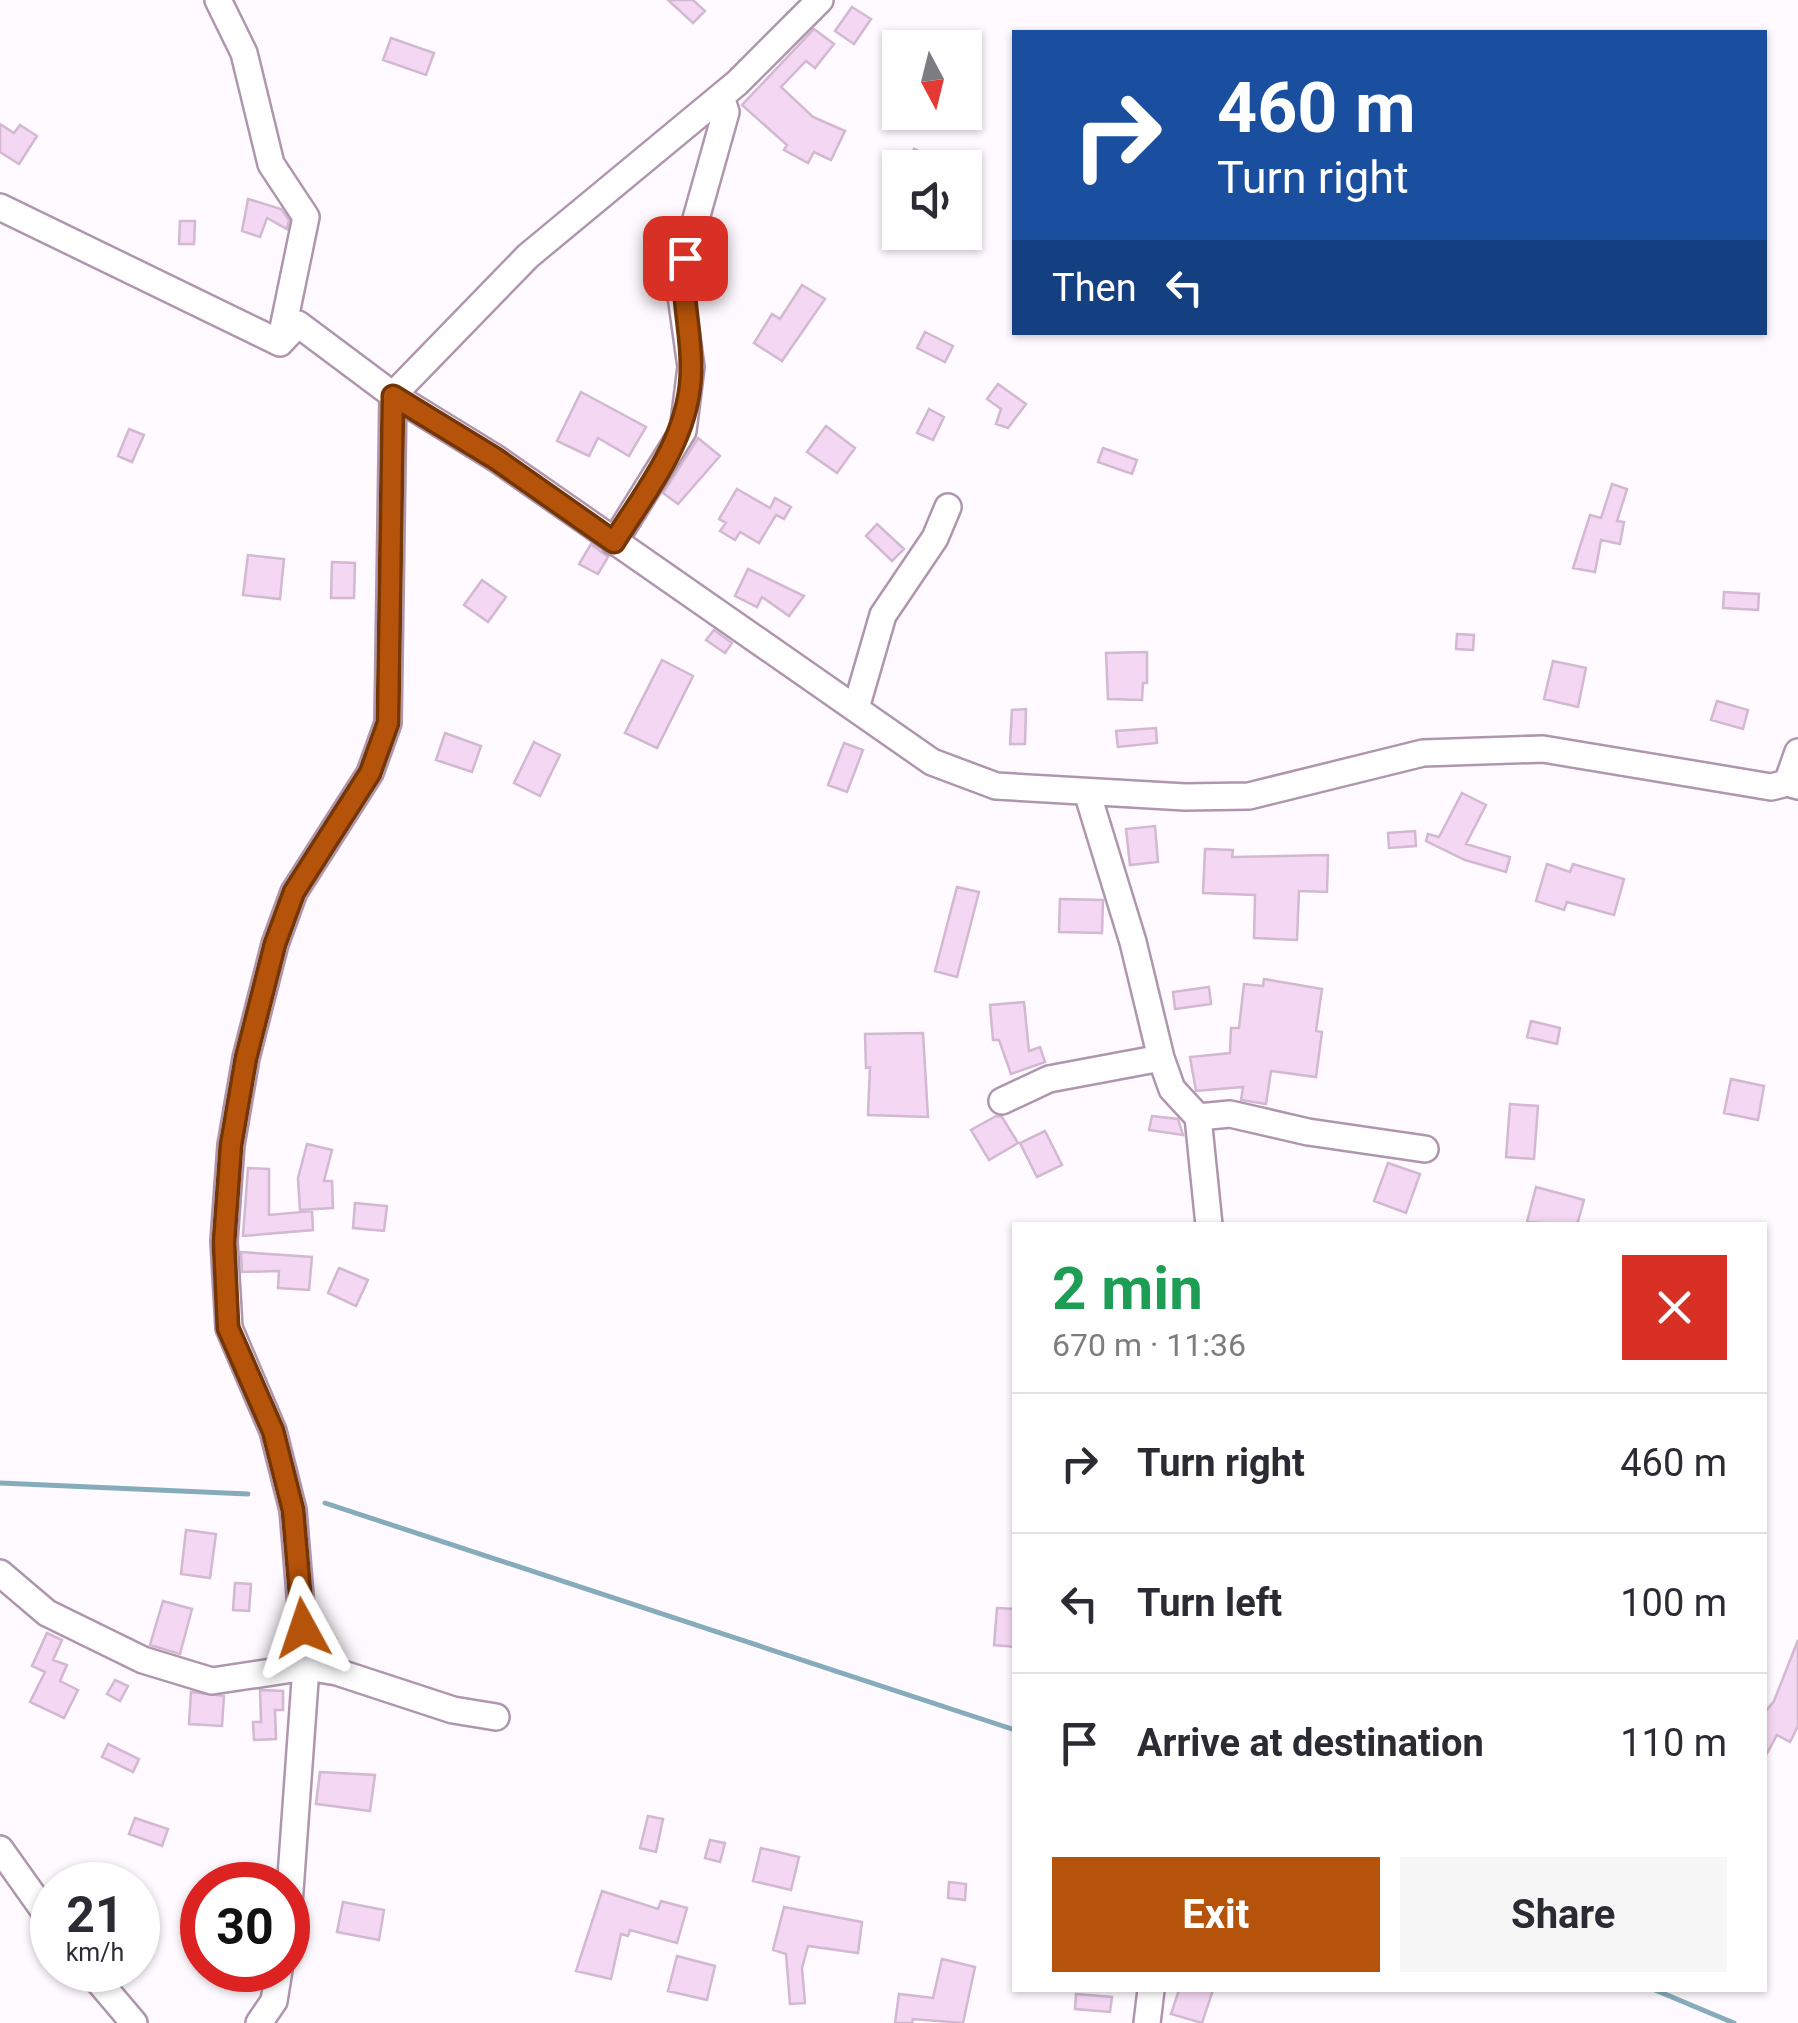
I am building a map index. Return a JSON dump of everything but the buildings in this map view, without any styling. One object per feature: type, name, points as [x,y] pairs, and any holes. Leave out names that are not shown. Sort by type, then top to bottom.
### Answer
[{"type":"street","points":[[218,0],[244,53],[271,164],[306,218],[280,343]]},
{"type":"street","points":[[292,1862],[306,1667],[293,1510],[273,1431],[228,1328],[224,1242],[231,1145],[246,1058],[275,944],[294,892],[370,773],[388,723],[393,396],[528,256],[720,97],[820,0]]},
{"type":"street","points":[[614,542],[683,432],[691,367],[681,296],[685,258],[726,112],[720,97]]},
{"type":"street","points":[[0,206],[280,343]]},
{"type":"street","points":[[280,343],[298,324],[393,396],[496,459],[932,762],[996,786],[1249,796],[1423,753],[1543,749],[1771,788],[1792,785],[1798,752]]},
{"type":"street","points":[[856,708],[884,615],[935,538],[948,507]]},
{"type":"street","points":[[1087,792],[1133,942],[1161,1058],[1172,1089],[1198,1117],[1209,1222]]},
{"type":"street","points":[[1002,1101],[1049,1079],[1161,1058]]},
{"type":"street","points":[[1198,1117],[1230,1114],[1308,1132],[1425,1149]]},
{"type":"street","points":[[0,1573],[47,1613],[143,1660],[194,1676],[212,1681],[306,1667],[338,1672],[453,1710],[496,1717]]},
{"type":"street","points":[[0,1849],[30,1891]]},
{"type":"street","points":[[108,1992],[134,2023]]},
{"type":"street","points":[[263,2022],[275,1992]]},
{"type":"street","points":[[1147,2023],[1151,1992]]},
{"type":"waterway","points":[[0,1483],[248,1494]]},
{"type":"waterway","points":[[325,1503],[1012,1729]]},
{"type":"waterway","points":[[1660,1992],[1734,2023]]},
{"type":"route","points":[[303,1628],[293,1510],[273,1431],[228,1328],[224,1242],[231,1145],[246,1058],[275,944],[294,892],[319,847],[370,773],[388,723],[393,396],[496,459],[614,542],[683,432],[691,367],[681,296],[685,258]]}]
